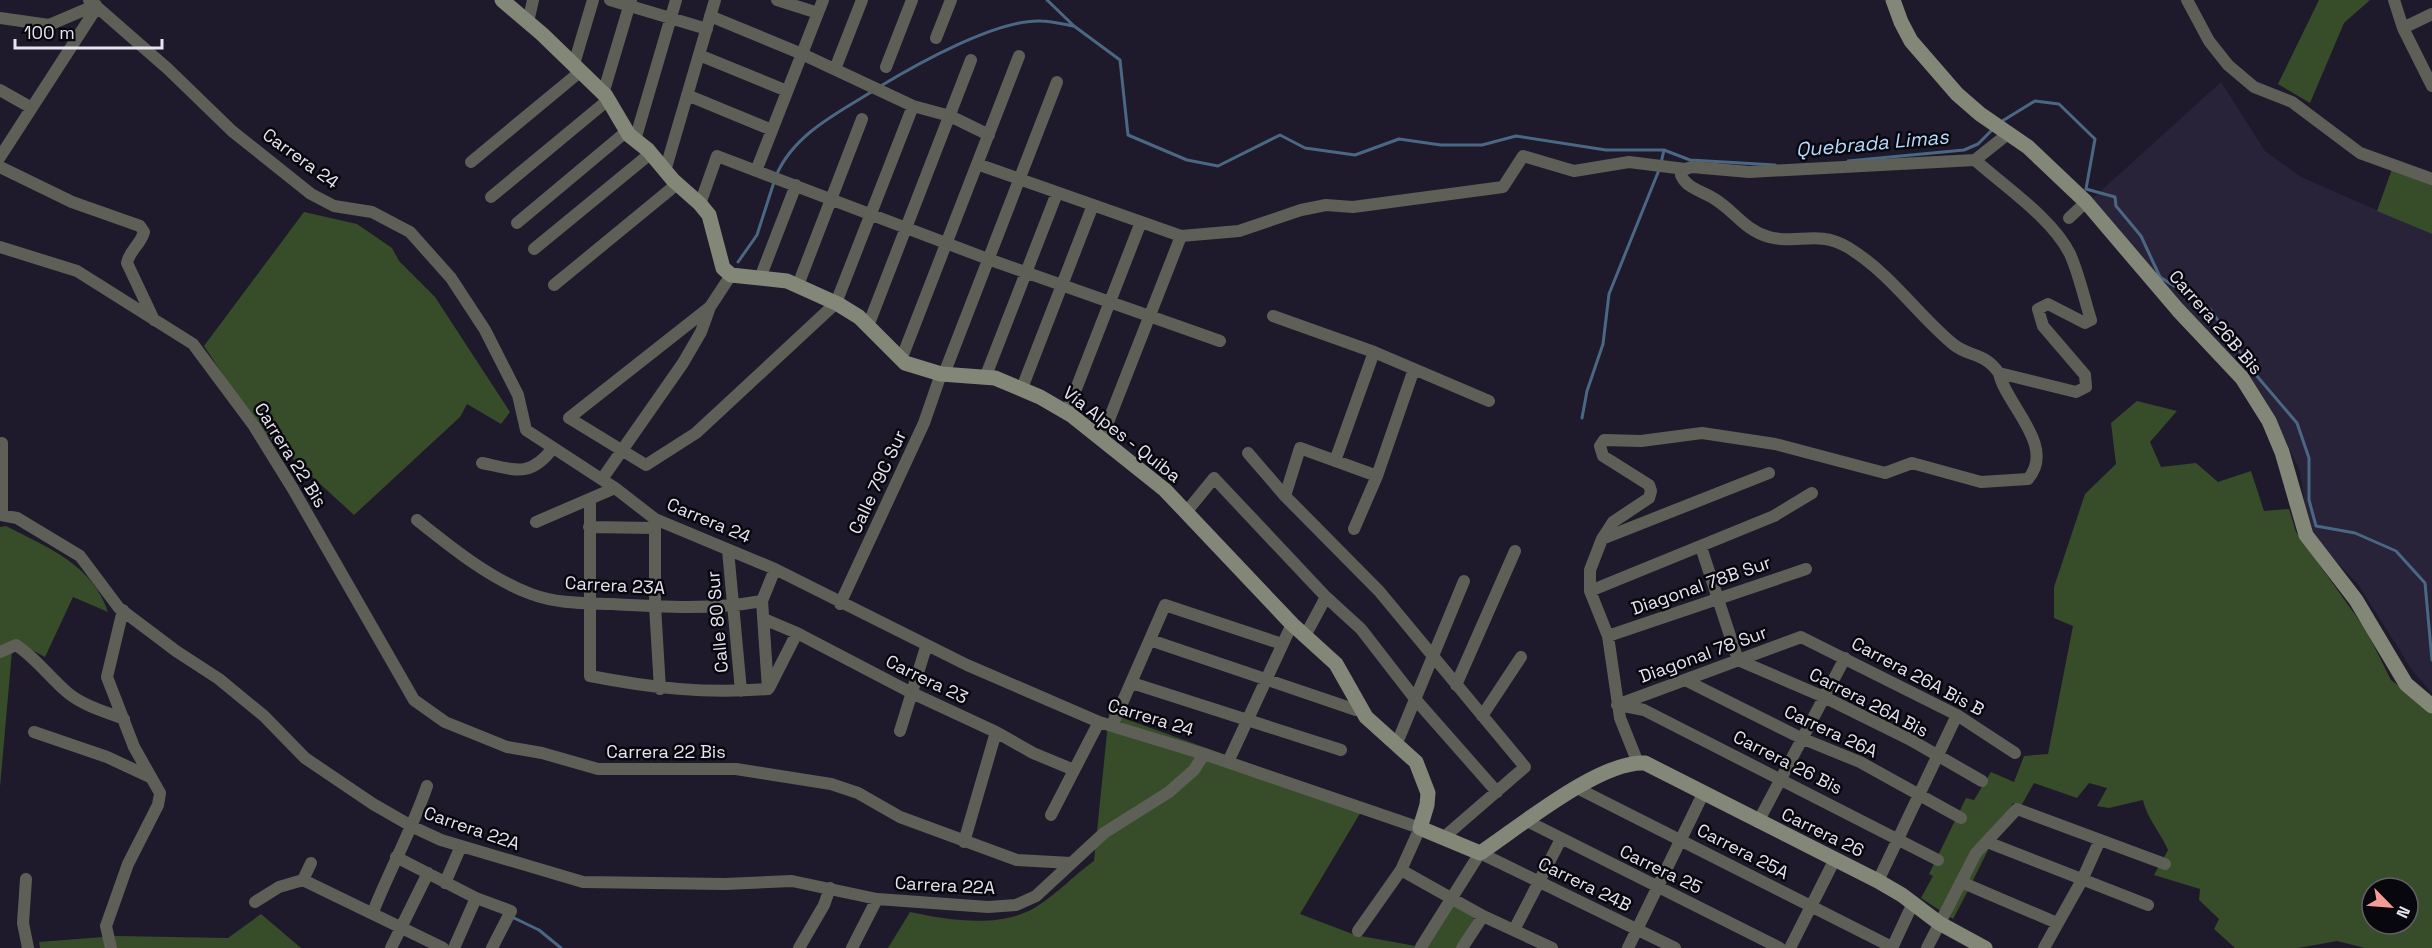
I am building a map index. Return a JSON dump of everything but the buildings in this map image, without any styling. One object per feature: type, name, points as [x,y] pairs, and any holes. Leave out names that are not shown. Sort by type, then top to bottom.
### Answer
[{"type":"street","points":[[502,0],[606,97],[631,136],[651,153],[677,184],[710,215],[723,268],[731,275],[710,307],[701,332],[683,363],[602,479]]},
{"type":"street","points":[[528,22],[533,0]]},
{"type":"street","points":[[471,162],[577,68],[593,0]]},
{"type":"street","points":[[610,0],[630,3],[670,18],[709,22],[802,54],[913,106],[950,116],[989,135]]},
{"type":"street","points":[[517,223],[631,136],[676,0]]},
{"type":"street","points":[[665,171],[715,0]]},
{"type":"street","points":[[777,0],[818,13]]},
{"type":"street","points":[[756,171],[823,0]]},
{"type":"street","points":[[835,69],[862,0]]},
{"type":"street","points":[[886,67],[912,0]]},
{"type":"street","points":[[936,38],[951,0]]},
{"type":"street","name":"Carrera 26B Bis","points":[[1893,0],[1900,22],[1911,41],[1957,94],[2028,147],[2086,202],[2178,310],[2242,378],[2269,421],[2282,452],[2306,535],[2356,600],[2406,684],[2432,706]]},
{"type":"street","points":[[2187,0],[2209,41],[2228,65],[2254,87],[2292,102],[2360,153],[2432,179]]},
{"type":"street","points":[[2394,0],[2403,28],[2428,68],[2432,86]]},
{"type":"street","points":[[491,197],[606,97],[630,3]]},
{"type":"street","points":[[0,18],[49,25],[94,4]]},
{"type":"street","points":[[0,157],[94,4]]},
{"type":"street","name":"Carrera 24","points":[[94,4],[168,69],[232,131],[311,194],[334,206],[372,212],[410,232],[451,278],[485,330],[518,394],[526,430],[615,488],[655,523],[776,569],[926,647],[1099,722],[1204,754],[1420,828],[1480,853]]},
{"type":"street","points":[[2403,28],[2432,14]]},
{"type":"street","points":[[699,55],[787,91]]},
{"type":"street","points":[[901,360],[1019,56]]},
{"type":"street","points":[[868,326],[971,60]]},
{"type":"street","name":"Calle 79C Sur","points":[[840,604],[924,423],[1057,82]]},
{"type":"street","points":[[0,90],[30,107]]},
{"type":"street","points":[[687,95],[772,130]]},
{"type":"street","points":[[710,307],[569,418],[646,465],[696,433],[836,303],[913,106]]},
{"type":"street","points":[[798,285],[862,119]]},
{"type":"street","points":[[1975,160],[2000,128]]},
{"type":"street","points":[[534,249],[651,153]]},
{"type":"street","points":[[700,204],[717,156],[907,226],[1026,273],[1220,341]]},
{"type":"street","points":[[977,164],[1181,236],[1239,231],[1301,210],[1326,205],[1353,207],[1503,187],[1523,156],[1574,171],[1629,162],[1685,169],[1692,167],[1749,172],[1975,160],[2061,238],[2070,255],[2091,320],[2085,323],[2048,304],[2038,309],[2043,326],[2085,375],[2086,387],[2076,392],[1999,373]]},
{"type":"street","points":[[0,167],[72,202],[140,226],[144,232],[141,242],[128,257],[127,263],[154,321]]},
{"type":"street","points":[[1421,947],[1480,853],[1577,788],[1616,768],[1638,763],[1617,705],[1608,636],[1590,591],[1590,570],[1602,539],[1613,522],[1649,498],[1651,491],[1649,485],[1603,456],[1600,446],[1604,440],[1641,441],[1702,432],[1775,444],[1885,473],[1912,464],[1981,482],[2028,479],[2034,473],[2037,447],[2014,401],[2004,391],[1999,373],[1987,358],[1955,346],[1896,284],[1850,249],[1824,237],[1771,238],[1750,231],[1723,204],[1684,182],[1681,175],[1685,169]]},
{"type":"street","points":[[554,285],[677,184]]},
{"type":"street","points":[[760,278],[796,185]]},
{"type":"street","points":[[985,378],[1057,193]]},
{"type":"street","points":[[2069,218],[2086,202]]},
{"type":"street","points":[[1022,388],[1093,205]]},
{"type":"street","points":[[1067,412],[1141,222]]},
{"type":"street","points":[[1101,440],[1181,236]]},
{"type":"street","name":"Carrera 22 Bis","points":[[0,248],[77,271],[194,344],[254,426],[414,700],[434,715],[466,732],[507,747],[542,753],[598,769],[736,769],[831,784],[858,793],[900,817],[1017,860],[1071,863]]},
{"type":"street","name":"Vía Alpes - Quiba","points":[[731,275],[740,278],[787,281],[798,285],[836,303],[868,326],[901,360],[922,370],[985,378],[1022,388],[1067,412],[1187,511],[1292,624],[1336,663],[1372,723],[1416,762],[1424,779],[1428,799],[1420,828]]},
{"type":"street","points":[[1273,316],[1374,352],[1489,401]]},
{"type":"street","points":[[1335,461],[1374,352]]},
{"type":"street","points":[[1354,529],[1377,476],[1414,369]]},
{"type":"street","points":[[1,515],[2,443]]},
{"type":"street","points":[[482,464],[527,470],[541,464],[553,448]]},
{"type":"street","points":[[1285,496],[1300,448],[1377,476]]},
{"type":"street","points":[[1248,453],[1285,496],[1379,591],[1525,767],[1443,838]]},
{"type":"street","points":[[1602,539],[1719,491],[1770,473]]},
{"type":"street","points":[[1187,511],[1214,478],[1326,597],[1366,635],[1416,700],[1497,792]]},
{"type":"street","points":[[536,522],[615,488]]},
{"type":"street","points":[[1590,591],[1774,516],[1812,493]]},
{"type":"street","points":[[590,499],[592,603],[590,676],[660,689],[741,691],[768,689]]},
{"type":"street","name":"Carrera 22A","points":[[1,515],[17,518],[81,556],[123,610],[168,646],[219,679],[264,716],[305,758],[413,827],[461,846],[583,882],[725,884],[786,881],[877,899],[988,908],[1016,905],[1036,896],[1071,863]]},
{"type":"street","name":"Carrera 23A","points":[[417,520],[452,548],[506,583],[533,595],[566,603],[734,606],[762,601]]},
{"type":"street","points":[[590,527],[655,523],[655,606],[660,689]]},
{"type":"street","points":[[1701,547],[1738,660]]},
{"type":"street","name":"Calle 80 Sur","points":[[728,550],[741,691]]},
{"type":"street","points":[[1456,685],[1515,551]]},
{"type":"street","points":[[768,689],[762,601],[776,569]]},
{"type":"street","name":"Diagonal 78B Sur","points":[[1608,636],[1806,569]]},
{"type":"street","points":[[1397,743],[1464,581]]},
{"type":"street","points":[[1305,636],[1326,597]]},
{"type":"street","points":[[1112,726],[1165,605],[1282,644]]},
{"type":"street","points":[[111,948],[106,926],[128,864],[158,805],[160,793],[134,747],[107,677],[123,610]]},
{"type":"street","name":"Carrera 23","points":[[764,619],[797,633],[912,693],[996,732],[1033,753],[1074,770]]},
{"type":"street","points":[[1228,762],[1292,624]]},
{"type":"street","points":[[768,689],[797,633]]},
{"type":"street","name":"Diagonal 78 Sur","points":[[1617,705],[1801,637]]},
{"type":"street","name":"Carrera 26A Bis B","points":[[1801,637],[1957,715],[2015,753]]},
{"type":"street","points":[[1150,640],[1356,710],[1361,708]]},
{"type":"street","points":[[0,652],[16,645],[27,652],[69,694],[93,708],[124,719]]},
{"type":"street","points":[[900,731],[926,647]]},
{"type":"street","points":[[1482,716],[1521,657]]},
{"type":"street","points":[[1758,822],[1845,657]]},
{"type":"street","name":"Carrera 26A Bis","points":[[1738,660],[1824,697],[1910,739],[1937,757],[1982,781]]},
{"type":"street","name":"Carrera 26A","points":[[1685,680],[1801,738],[1860,762],[1961,818]]},
{"type":"street","points":[[1132,683],[1341,750]]},
{"type":"street","name":"Carrera 26 Bis","points":[[1617,705],[1644,710],[1938,860]]},
{"type":"street","points":[[1878,881],[1957,715]]},
{"type":"street","points":[[1051,815],[1099,722]]},
{"type":"street","points":[[34,732],[107,757],[150,777]]},
{"type":"street","points":[[964,842],[996,732]]},
{"type":"street","points":[[1071,863],[1104,833],[1169,792],[1194,770],[1204,754]]},
{"type":"street","name":"Carrera 26","points":[[1638,763],[1658,769],[1702,794],[1878,881],[1939,923],[1985,948]]},
{"type":"street","points":[[373,912],[396,857],[413,827],[427,786]]},
{"type":"street","name":"Carrera 25A","points":[[1577,788],[1892,948]]},
{"type":"street","points":[[1628,948],[1702,794]]},
{"type":"street","points":[[1927,948],[1976,853],[2017,809],[2165,864]]},
{"type":"street","name":"Carrera 25","points":[[1527,822],[1780,948]]},
{"type":"street","points":[[1358,931],[1401,870],[1420,828]]},
{"type":"street","points":[[1514,930],[1560,839]]},
{"type":"street","points":[[2044,948],[2082,880],[2100,840]]},
{"type":"street","points":[[1987,842],[2148,905]]},
{"type":"street","points":[[445,883],[461,846]]},
{"type":"street","name":"Carrera 24B","points":[[1480,853],[1675,948]]},
{"type":"street","points":[[396,857],[476,898],[511,911],[492,948]]},
{"type":"street","points":[[1790,948],[1835,859]]},
{"type":"street","points":[[303,880],[311,863]]},
{"type":"street","points":[[1401,870],[1483,916],[1552,948]]},
{"type":"street","points":[[391,948],[403,928],[428,873]]},
{"type":"street","points":[[26,879],[23,923],[28,948]]},
{"type":"street","points":[[255,902],[279,887],[303,880],[443,948]]},
{"type":"street","points":[[1961,882],[2057,923]]},
{"type":"street","points":[[799,948],[824,905],[830,888]]},
{"type":"street","points":[[454,948],[476,898]]},
{"type":"street","points":[[852,948],[877,899]]},
{"type":"street","points":[[1892,948],[1913,903]]},
{"type":"street","points":[[1462,948],[1483,916]]},
{"type":"shaded area","points":[[2221,82],[2265,151],[2301,177],[2432,234],[2432,693],[2412,670],[2358,584],[2318,543],[2308,525],[2300,471],[2279,427],[2092,199]]},
{"type":"green space","points":[[2319,0],[2370,0],[2344,23],[2310,103],[2278,84]]},
{"type":"green space","points":[[2392,169],[2432,185],[2432,234],[2377,211]]},
{"type":"green space","points":[[304,212],[357,224],[392,248],[399,261],[435,297],[510,412],[501,424],[467,404],[460,417],[354,515],[257,426],[204,346]]},
{"type":"green space","points":[[2137,401],[2177,411],[2150,442],[2161,467],[2196,463],[2218,482],[2251,471],[2264,511],[2289,509],[2296,532],[2366,630],[2391,680],[2432,711],[2432,948],[2365,948],[2337,941],[2298,948],[2235,948],[2214,929],[2219,919],[2199,900],[2200,889],[2154,875],[2168,850],[2147,813],[2143,800],[2109,808],[2097,806],[2107,788],[2089,783],[2077,798],[2034,783],[2021,806],[2013,803],[1953,919],[1921,898],[1933,876],[1929,874],[1966,798],[1974,800],[1991,772],[2014,782],[2024,756],[2048,754],[2073,626],[2054,618],[2054,587],[2085,494],[2116,464],[2111,423]]},
{"type":"green space","points":[[6,526],[53,550],[80,569],[101,595],[108,612],[73,597],[45,657],[13,640],[0,787],[0,527]]},
{"type":"green space","points":[[1109,713],[1365,805],[1300,914],[1355,935],[1421,947],[1451,902],[1475,917],[1456,948],[888,948],[910,912],[974,921],[1022,914],[1051,896],[1094,861]]},
{"type":"green space","points":[[261,914],[301,948],[40,948],[39,942],[116,936],[228,938]]},
{"type":"waterway","name":"Quebrada Limas","points":[[1047,0],[1074,26],[1120,60],[1128,135],[1187,160],[1218,166],[1280,135],[1305,148],[1355,155],[1399,139],[1441,145],[1482,145],[1516,136],[1606,150],[1664,150],[1690,160],[1775,165]]},
{"type":"waterway","points":[[879,87],[958,45],[1002,27],[1041,21],[1073,26]]},
{"type":"waterway","points":[[776,176],[793,149],[817,126],[873,91]]},
{"type":"waterway","name":"Quebrada Limas","points":[[1999,123],[2035,101],[2059,104],[2095,139],[2086,189],[2115,197],[2116,206],[2141,236],[2160,277],[2210,309],[2256,375],[2297,423],[2309,458],[2309,500],[2316,526],[2355,533],[2396,551],[2425,583],[2432,660]]},
{"type":"waterway","name":"Quebrada Limas","points":[[1848,161],[1964,150],[1978,144],[1992,130]]},
{"type":"waterway","points":[[1661,163],[1664,150]]},
{"type":"waterway","points":[[1582,418],[1587,391],[1603,344],[1609,294],[1659,170]]},
{"type":"waterway","points":[[738,262],[757,235],[774,182]]},
{"type":"waterway","points":[[512,917],[539,930],[561,948]]}]
